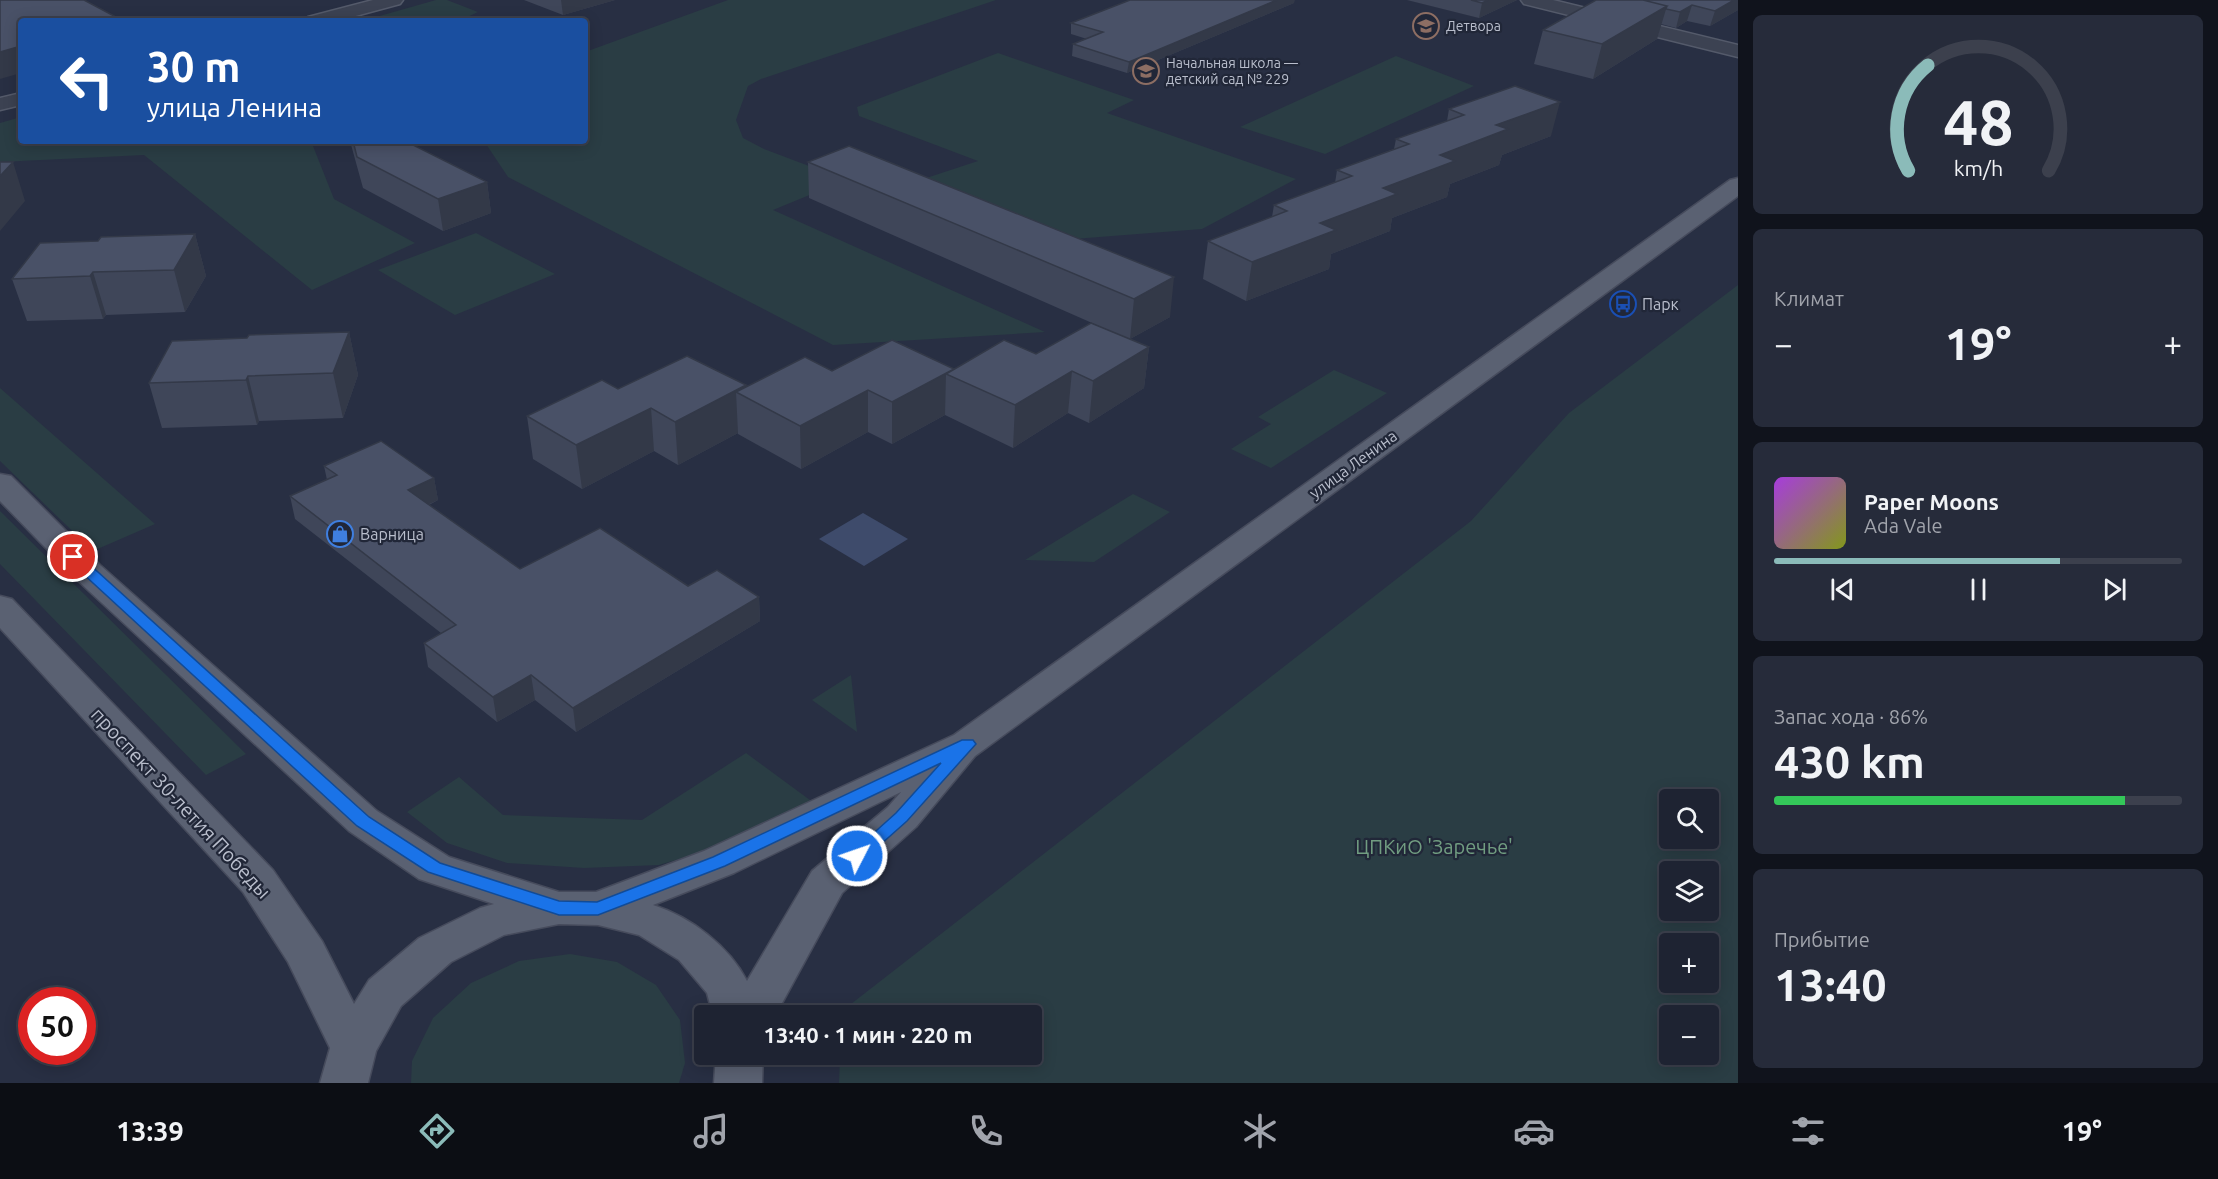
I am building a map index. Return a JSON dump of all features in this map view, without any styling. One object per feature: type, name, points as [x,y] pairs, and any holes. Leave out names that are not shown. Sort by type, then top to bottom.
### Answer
[{"type":"main road","name":"улица Ленина","points":[[579,908],[719,862],[968,744],[1738,185]]},
{"type":"main road","points":[[0,483],[88,572],[363,821],[434,868],[579,908],[651,921],[695,948],[727,986],[733,1005]]},
{"type":"main road","name":"проспект 30-летия Победы","points":[[0,607],[258,881],[306,953],[348,1065]]},
{"type":"main road","name":"улица Ленина","points":[[758,1005],[827,882],[902,817],[968,744]]},
{"type":"main road","points":[[348,1065],[385,993],[435,950],[495,921],[579,908]]},
{"type":"main road","points":[[738,1083],[739,1065]]},
{"type":"street","points":[[326,18],[394,0]]},
{"type":"street","points":[[1530,0],[1738,51]]},
{"type":"street","points":[[0,104],[18,100]]},
{"type":"green space","points":[[436,0],[447,0],[478,12],[465,18],[373,18]]},
{"type":"green space","points":[[728,0],[996,0],[761,79],[748,86],[736,120],[743,138],[764,149],[846,180],[773,210],[1045,332],[833,345],[508,177],[486,144],[588,144],[588,51]]},
{"type":"green space","points":[[998,53],[1134,100],[1107,113],[1296,179],[1202,229],[1061,240],[905,185],[978,161],[859,116],[857,107]]},
{"type":"green space","points":[[1396,56],[1474,86],[1325,154],[1240,127]]},
{"type":"green space","points":[[18,118],[18,144],[312,144],[334,199],[415,243],[312,290],[144,155],[0,162],[0,123]]},
{"type":"green space","points":[[476,233],[555,274],[455,315],[378,270]]},
{"type":"green space","name":"ЦПКиО 'Заречье'","points":[[1738,285],[1738,1083],[839,1083],[840,1065],[1042,1065],[1042,1005],[850,1005],[1471,521],[1569,413]]},
{"type":"green space","points":[[1334,370],[1387,393],[1271,468],[1231,449],[1271,424],[1258,417]]},
{"type":"green space","points":[[0,388],[155,524],[93,551],[0,461]]},
{"type":"green space","points":[[1133,494],[1170,512],[1094,562],[1025,560]]},
{"type":"green space","points":[[0,511],[246,754],[206,775],[0,564]]},
{"type":"green space","points":[[851,675],[857,732],[812,700]]},
{"type":"green space","points":[[746,753],[814,803],[730,844],[659,865],[584,868],[507,863],[447,843],[407,812],[459,777],[503,815],[642,820]]},
{"type":"green space","points":[[570,954],[617,962],[656,985],[680,1020],[685,1063],[679,1083],[411,1083],[412,1061],[433,1018],[471,983],[519,961]]},
{"type":"water","points":[[863,513],[908,539],[864,566],[819,539]]},
{"type":"building","points":[[0,0],[84,0],[116,17],[18,18],[18,47],[0,52]]},
{"type":"building","points":[[1130,0],[1277,0],[1129,62],[1073,44],[1103,32],[1071,23]]},
{"type":"building","points":[[1471,0],[1488,0],[1482,3]]},
{"type":"building","points":[[1596,0],[1643,0],[1667,6],[1602,44],[1543,30]]},
{"type":"building","points":[[1643,0],[1734,0],[1715,11],[1692,5],[1680,12]]},
{"type":"building","points":[[1515,86],[1560,102],[1496,125],[1508,129],[1440,155],[1455,161],[1383,188],[1397,194],[1320,223],[1336,230],[1252,262],[1208,241],[1287,211],[1274,205],[1352,176],[1337,170],[1409,144],[1396,139],[1464,115],[1449,109]]},
{"type":"building","points":[[354,144],[411,144],[487,182],[438,199],[357,157]]},
{"type":"building","points":[[849,146],[1174,277],[1134,299],[808,162]]},
{"type":"building","points":[[0,162],[13,162],[0,176]]},
{"type":"building","points":[[195,234],[174,270],[93,272],[90,276],[12,279],[40,243],[98,241],[101,237]]},
{"type":"building","points":[[1091,323],[1149,347],[1093,381],[1072,371],[1015,405],[946,374],[1004,340],[1036,354]]},
{"type":"building","points":[[349,332],[333,373],[248,376],[246,380],[149,383],[172,341],[247,338],[249,335]]},
{"type":"building","points":[[892,340],[954,369],[892,402],[868,390],[800,426],[736,392],[805,357],[832,371]]},
{"type":"building","points":[[687,356],[746,385],[675,422],[651,408],[576,445],[527,416],[602,380],[618,389]]},
{"type":"building","points":[[381,441],[434,478],[408,490],[520,569],[600,528],[688,586],[717,570],[759,597],[573,708],[531,675],[493,697],[424,643],[456,625],[290,496],[337,475],[324,466]]},
{"type":"place","name":"Детвора","points":[[1426,26]]},
{"type":"place","name":"Начальная школа — детский сад № 229","points":[[1146,71]]},
{"type":"place","name":"Парк","points":[[1623,304]]},
{"type":"place","name":"Варница","points":[[340,534]]},
{"type":"route","points":[[73,557],[363,821],[434,868],[559,908],[598,909],[719,862],[968,744],[902,817],[857,856]]}]
